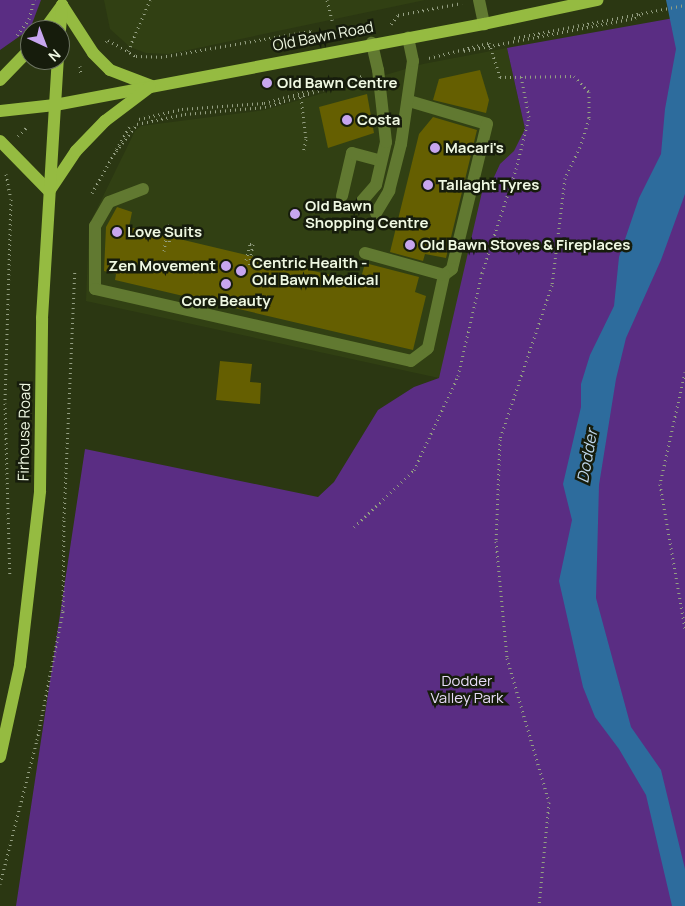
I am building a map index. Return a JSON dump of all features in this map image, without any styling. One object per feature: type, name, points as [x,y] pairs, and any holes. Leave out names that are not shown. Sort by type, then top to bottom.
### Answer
[{"type":"main road","name":"Old Bawn Road","points":[[0,111],[55,104],[152,86],[372,43],[484,24],[597,0]]},
{"type":"main road","points":[[51,20],[62,3]]},
{"type":"main road","points":[[61,20],[62,3]]},
{"type":"main road","points":[[62,3],[93,53],[110,70],[152,86]]},
{"type":"main road","points":[[0,80],[20,59]]},
{"type":"main road","name":"Firhouse Road","points":[[0,757],[20,665],[40,491],[42,318],[57,70]]},
{"type":"main road","points":[[0,141],[49,191],[76,151],[105,121],[152,86]]},
{"type":"lane","points":[[479,0],[484,24]]},
{"type":"lane","points":[[376,213],[389,191],[409,101],[414,61],[408,38]]},
{"type":"lane","points":[[362,201],[376,185],[386,142],[372,43]]},
{"type":"lane","points":[[144,189],[109,202],[95,226],[94,289],[411,361],[428,348],[444,275],[452,269],[487,124],[409,101]]},
{"type":"lane","points":[[342,196],[352,153],[381,161]]},
{"type":"lane","points":[[366,253],[444,275]]},
{"type":"path","points":[[12,41],[29,19],[34,0]]},
{"type":"path","points":[[128,52],[150,0]]},
{"type":"path","points":[[327,0],[332,20]]},
{"type":"path","points":[[398,15],[465,2]]},
{"type":"path","points":[[436,56],[685,5]]},
{"type":"path","points":[[103,44],[108,40],[136,56],[161,57],[310,31]]},
{"type":"path","points":[[490,45],[500,77],[574,76],[589,92],[589,118],[580,147],[565,178],[552,285],[500,439],[496,541],[507,658],[549,802],[539,906]]},
{"type":"path","points":[[80,64],[81,75]]},
{"type":"path","points":[[90,196],[109,160],[133,120],[182,109],[264,103],[365,75],[350,83],[265,107],[185,114],[137,124],[109,160]]},
{"type":"path","points":[[354,527],[414,470],[458,376],[482,273],[516,170],[529,117],[521,76]]},
{"type":"path","points":[[301,97],[306,139],[303,153]]},
{"type":"path","points":[[17,137],[28,126],[36,126]]},
{"type":"path","points":[[3,167],[11,199],[5,420],[6,472],[12,537],[10,584]]},
{"type":"path","points":[[164,251],[168,225],[172,226],[169,243]]},
{"type":"path","points":[[246,260],[250,244],[253,244],[249,266]]},
{"type":"path","points":[[0,884],[36,740],[63,611],[64,518],[76,260]]},
{"type":"path","points":[[685,372],[660,484],[685,629]]},
{"type":"shaded area","points":[[104,0],[425,0],[169,54],[146,53],[130,47],[110,29]]},
{"type":"shaded area","name":"Old Bawn Shopping Centre","points":[[507,48],[525,129],[439,378],[86,301],[89,225],[135,131],[141,126],[265,110],[423,64]]},
{"type":"green space","points":[[0,0],[41,0],[33,20],[20,20],[20,36],[0,50]]},
{"type":"green space","name":"Dodder Valley Park","points":[[685,16],[685,906],[16,906],[85,449],[318,497],[334,482],[378,410],[414,387],[439,378],[482,192],[489,188],[500,164],[514,151],[525,129],[507,48]]},
{"type":"water","name":"Dodder","points":[[666,0],[685,0],[685,194],[661,260],[626,338],[616,379],[599,485],[596,598],[631,727],[661,770],[685,869],[685,906],[672,906],[646,795],[619,749],[595,717],[583,687],[559,581],[572,520],[563,484],[581,407],[581,384],[590,355],[614,306],[619,257],[639,198],[661,154],[665,109],[676,49]]},
{"type":"building","points":[[480,70],[489,100],[486,113],[433,100],[439,79]]},
{"type":"building","name":"Costa","points":[[367,94],[374,133],[328,148],[319,107]]},
{"type":"building","points":[[433,117],[477,130],[446,258],[425,254],[423,261],[390,252],[419,134]]},
{"type":"building","points":[[117,207],[132,212],[129,227],[360,282],[365,263],[419,277],[415,292],[426,296],[413,350],[115,280],[116,274],[104,271],[106,227]]},
{"type":"building","points":[[220,361],[252,364],[250,382],[261,383],[260,404],[216,400]]},
{"type":"place","name":"Old Bawn Centre","points":[[267,83]]},
{"type":"place","name":"Costa","points":[[347,120]]},
{"type":"place","name":"Macari's","points":[[435,148]]},
{"type":"place","name":"Tallaght Tyres","points":[[428,185]]},
{"type":"place","name":"Old Bawn Shopping Centre","points":[[295,214]]},
{"type":"place","name":"Love Suits","points":[[117,232]]},
{"type":"place","name":"Old Bawn Stoves & Fireplaces","points":[[410,245]]},
{"type":"place","name":"Zen Movement","points":[[226,266]]},
{"type":"place","name":"Centric Health - Old Bawn Medical","points":[[241,271]]},
{"type":"place","name":"Core Beauty","points":[[226,284]]}]
